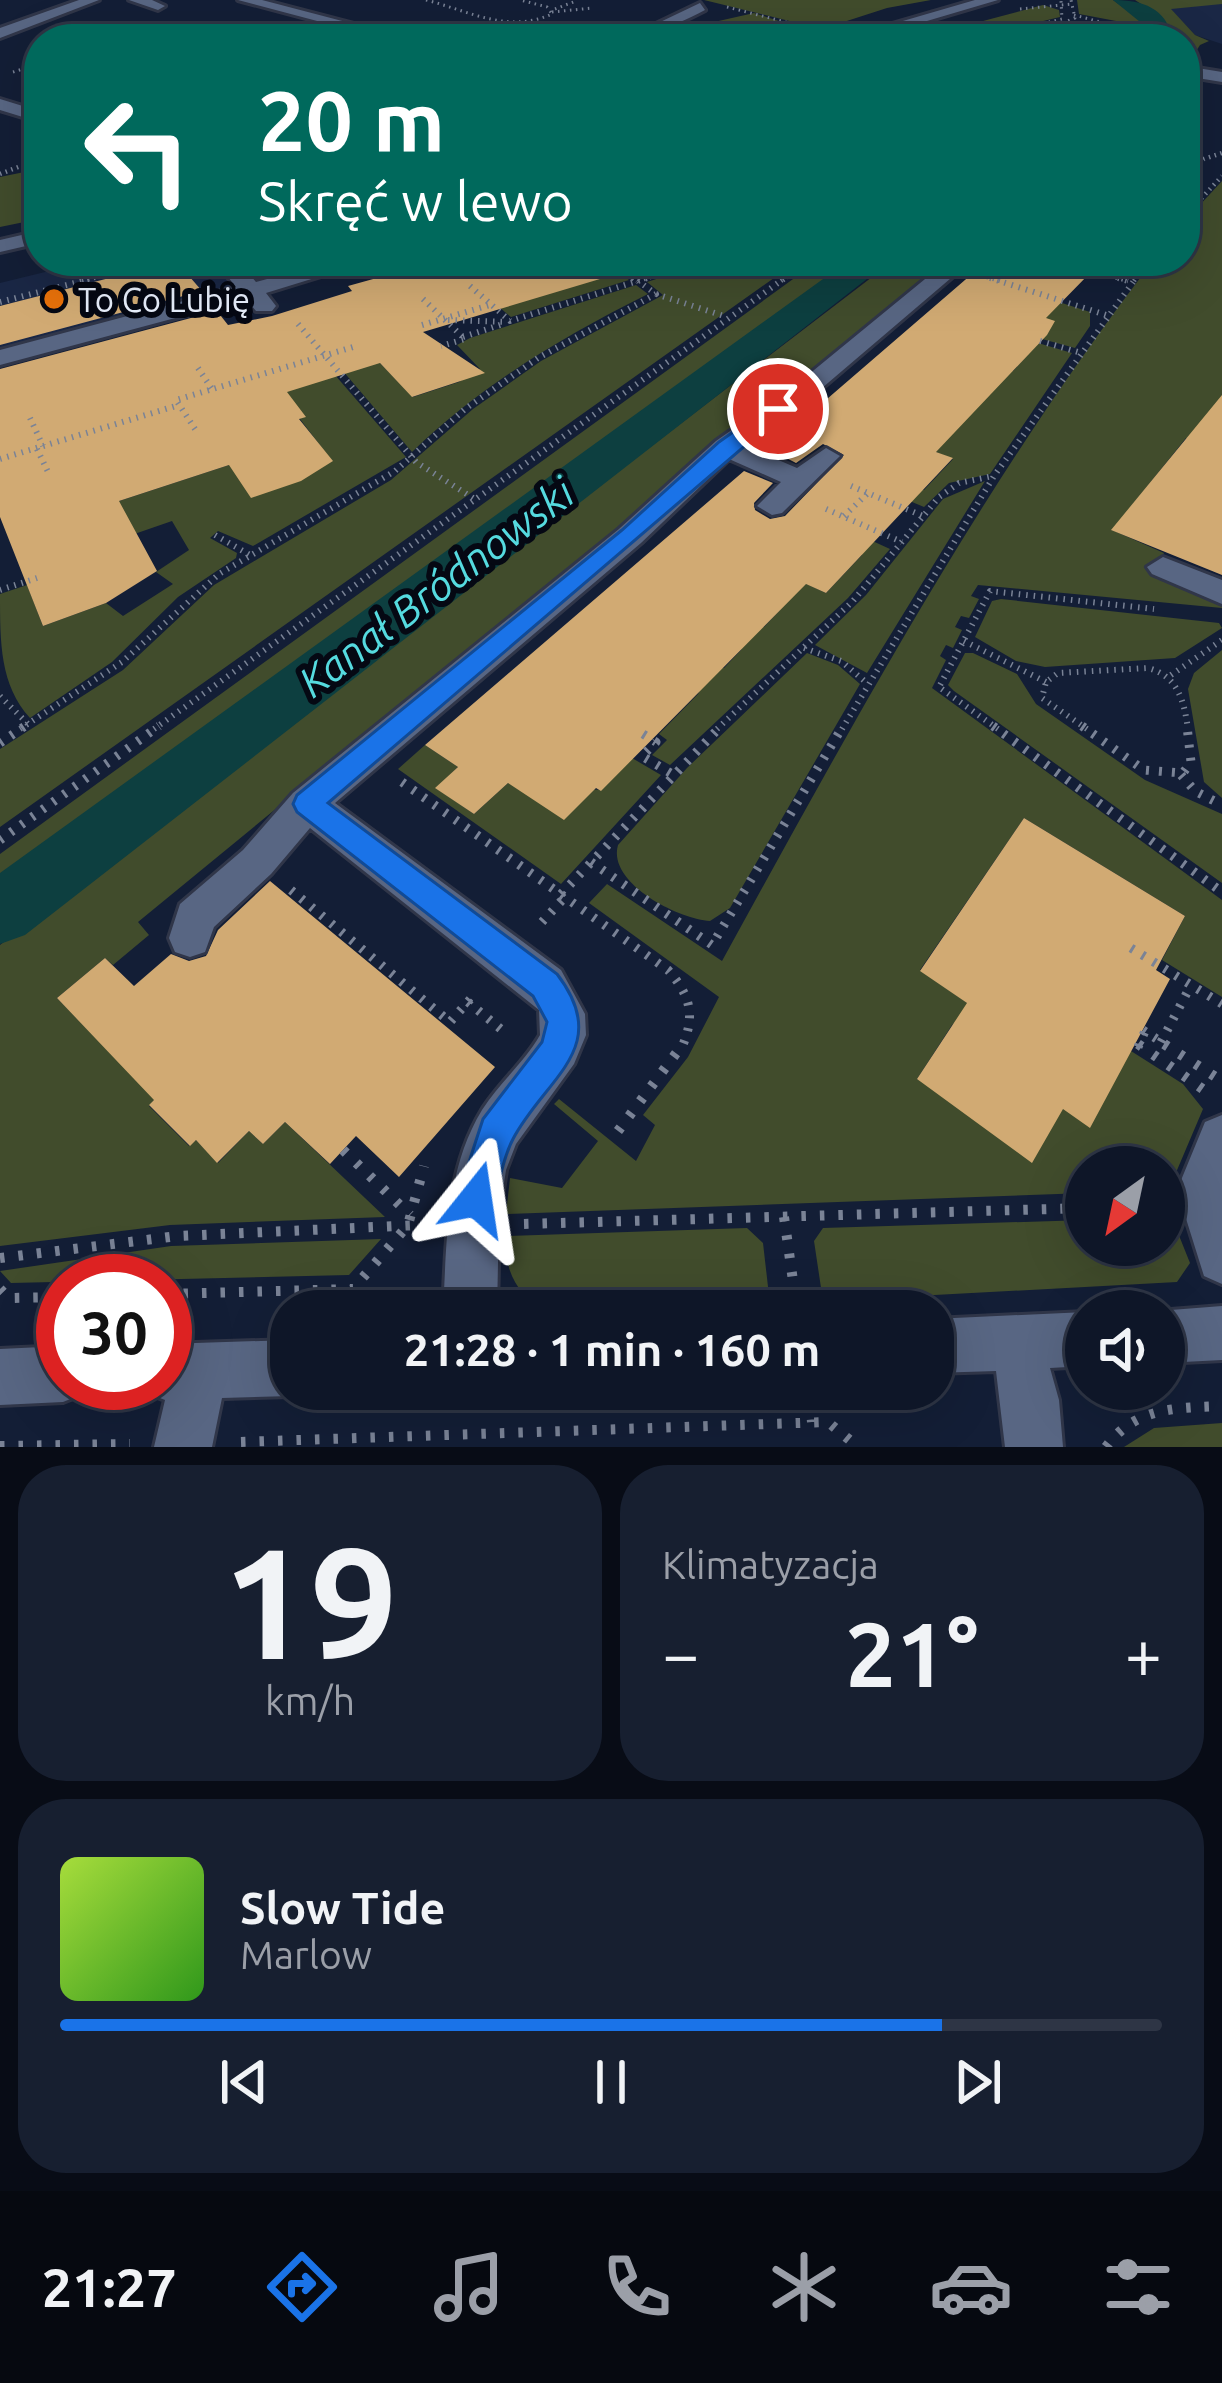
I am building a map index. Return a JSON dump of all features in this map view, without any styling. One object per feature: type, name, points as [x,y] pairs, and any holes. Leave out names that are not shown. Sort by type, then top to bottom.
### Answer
[{"type":"street","points":[[25,24],[92,0]]},
{"type":"street","points":[[136,0],[158,6]]},
{"type":"street","points":[[244,0],[342,24]]},
{"type":"street","points":[[903,24],[991,0]]},
{"type":"street","points":[[667,24],[700,7]]},
{"type":"street","points":[[241,276],[268,304]]},
{"type":"street","points":[[0,358],[268,304],[327,276]]},
{"type":"street","points":[[190,938],[195,917],[257,862],[307,804],[630,536],[726,446],[955,276]]},
{"type":"street","points":[[726,446],[800,480]]},
{"type":"street","points":[[1162,567],[1222,593]]},
{"type":"street","points":[[307,804],[545,985],[562,1012],[564,1030],[557,1050],[488,1147],[474,1226],[471,1290]]},
{"type":"street","points":[[1222,1138],[1202,1190],[1222,1258]]},
{"type":"street","points":[[1185,1335],[1222,1334]]},
{"type":"street","points":[[954,1345],[1065,1341]]},
{"type":"street","points":[[1016,1342],[1030,1400],[1034,1447]]},
{"type":"street","points":[[192,1371],[270,1369]]},
{"type":"street","points":[[0,1377],[36,1375]]},
{"type":"street","points":[[183,1410],[183,1447]]},
{"type":"path","points":[[426,0],[492,21],[526,23],[547,18],[576,1]]},
{"type":"path","points":[[520,0],[552,12],[606,7]]},
{"type":"path","points":[[1042,24],[1063,18],[1061,0]]},
{"type":"path","points":[[1071,0],[1075,15]]},
{"type":"path","points":[[757,13],[795,24]]},
{"type":"path","points":[[1064,13],[1106,24]]},
{"type":"path","points":[[1053,21],[1060,24],[1075,15]]},
{"type":"path","points":[[547,18],[561,24]]},
{"type":"path","points":[[10,74],[24,69]]},
{"type":"path","points":[[1200,200],[1222,176]]},
{"type":"path","points":[[0,299],[103,276]]},
{"type":"path","points":[[630,276],[656,294],[729,317]]},
{"type":"path","points":[[441,346],[653,276]]},
{"type":"path","points":[[0,840],[787,276]]},
{"type":"path","points":[[993,276],[1106,315]]},
{"type":"path","points":[[1111,276],[1132,282]]},
{"type":"path","points":[[590,862],[712,945],[994,476],[1137,276]]},
{"type":"path","points":[[470,286],[508,322]]},
{"type":"path","points":[[0,743],[116,668],[184,601],[250,555],[412,458],[465,409],[528,364],[656,294]]},
{"type":"path","points":[[423,299],[463,337]]},
{"type":"path","points":[[268,304],[324,355],[412,458],[436,479],[476,500]]},
{"type":"path","points":[[422,325],[491,304]]},
{"type":"path","points":[[444,319],[508,322]]},
{"type":"path","points":[[1040,341],[1078,352]]},
{"type":"path","points":[[195,429],[176,400],[353,347]]},
{"type":"path","points":[[197,368],[212,389]]},
{"type":"path","points":[[0,459],[179,405]]},
{"type":"path","points":[[30,418],[49,475]]},
{"type":"path","points":[[561,894],[672,774],[854,601],[922,517],[954,486],[994,476]]},
{"type":"path","points":[[800,480],[868,493],[922,517]]},
{"type":"path","points":[[800,480],[844,516],[902,542]]},
{"type":"path","points":[[844,516],[868,493]]},
{"type":"path","points":[[215,535],[250,555]]},
{"type":"path","points":[[0,590],[37,578]]},
{"type":"path","points":[[1175,612],[990,591],[939,687],[1222,892]]},
{"type":"path","points":[[1171,676],[1222,640]]},
{"type":"path","points":[[964,641],[1046,682]]},
{"type":"path","points":[[804,648],[841,661],[868,684]]},
{"type":"path","points":[[1180,774],[1191,762],[1179,687],[1171,676],[1148,668],[1058,673],[1046,682],[1042,692],[1046,703],[1144,770],[1180,774],[1196,791],[1222,805]]},
{"type":"path","points":[[0,696],[29,725]]},
{"type":"path","points":[[643,734],[656,742],[642,756],[672,774]]},
{"type":"path","points":[[365,755],[668,970],[693,1000],[695,1014],[688,1038],[618,1131]]},
{"type":"path","points":[[1131,948],[1222,1004]]},
{"type":"path","points":[[1161,1042],[1191,985]]},
{"type":"path","points":[[1222,1081],[1143,1031],[1137,1046],[1222,1101]]},
{"type":"path","points":[[343,1150],[409,1220]]},
{"type":"path","points":[[0,1258],[178,1236],[409,1220],[474,1226],[1065,1209]]},
{"type":"path","points":[[784,1217],[794,1290]]},
{"type":"path","points":[[192,1293],[353,1289],[409,1220]]},
{"type":"path","points":[[0,1289],[9,1298],[36,1298]]},
{"type":"path","points":[[1106,1447],[1119,1429],[1146,1413],[1222,1406]]},
{"type":"path","points":[[811,1410],[812,1422]]},
{"type":"path","points":[[411,1447],[417,1436],[812,1422],[828,1422],[858,1447]]},
{"type":"shaded area","points":[[1222,4],[1222,44],[1200,37],[1200,24],[1184,24],[1169,8]]},
{"type":"shaded area","points":[[29,276],[276,276],[0,350],[0,283]]},
{"type":"green space","points":[[704,0],[931,0],[837,24],[802,24]]},
{"type":"green space","points":[[1077,0],[1113,0],[1143,24],[1115,24],[1079,14]]},
{"type":"green space","points":[[1135,0],[1222,0],[1222,4],[1171,9],[1185,24],[1166,24]]},
{"type":"green space","points":[[1043,5],[1059,10],[1060,17],[1031,24],[971,24]]},
{"type":"green space","points":[[754,13],[788,24],[705,24]]},
{"type":"green space","points":[[24,172],[24,222],[0,227],[0,177]]},
{"type":"green space","points":[[1222,181],[1222,396],[1193,440],[1186,438],[1112,530],[1164,553],[1155,571],[1222,602],[1222,608],[978,585],[971,596],[979,599],[969,618],[961,616],[955,627],[962,630],[953,648],[946,645],[940,656],[946,660],[932,688],[1222,900],[1222,997],[1162,960],[1185,916],[1024,818],[920,970],[973,1007],[952,1025],[917,1079],[1063,1109],[1131,1051],[1183,1084],[1203,1109],[1185,1151],[1185,1146],[1065,1146],[1065,1194],[506,1214],[510,1178],[562,1188],[598,1141],[554,1104],[559,1099],[636,1161],[655,1125],[643,1115],[688,1057],[719,997],[589,903],[607,884],[722,961],[924,603],[1092,344],[1142,276],[1200,276],[1200,205]]},
{"type":"green space","points":[[502,276],[624,276],[629,280],[511,317],[473,285]]},
{"type":"green space","points":[[666,276],[777,276],[0,827],[0,749],[123,670],[214,585],[391,480],[473,409],[541,361],[663,295],[647,282]]},
{"type":"green space","points":[[797,276],[832,276],[0,886],[0,854]]},
{"type":"green space","points":[[873,276],[926,276],[794,385],[713,441],[617,529],[138,922],[149,935],[113,965],[105,958],[57,998],[155,1099],[149,1106],[189,1146],[196,1140],[218,1163],[249,1131],[263,1144],[285,1122],[385,1217],[170,1225],[0,1246],[0,945]]},
{"type":"green space","points":[[974,276],[1090,312],[1090,326],[1075,348],[1042,339]]},
{"type":"green space","points":[[636,285],[648,294],[524,364],[412,452],[331,357],[380,363],[413,397],[459,382],[480,369],[457,345],[470,338]]},
{"type":"green space","points":[[1038,343],[1072,353],[990,474],[949,483],[924,507],[869,484],[881,473],[924,490],[953,459],[926,448],[981,392],[990,395],[1004,369],[1013,371]]},
{"type":"green space","points":[[322,360],[406,457],[253,546],[218,531],[210,538],[237,553],[236,558],[178,597],[112,662],[30,718],[7,677],[0,594],[27,585],[43,626],[106,603],[123,616],[173,584],[156,572],[189,550],[172,521],[120,539],[104,506],[229,465],[332,461],[300,419],[265,410]]},
{"type":"green space","points":[[985,481],[867,673],[815,645],[866,595],[943,499]]},
{"type":"green space","points":[[831,522],[890,549],[848,598],[670,765],[652,755],[667,740],[659,734],[698,694],[713,663],[724,668],[741,650],[752,623],[764,627],[780,610],[796,579],[826,593],[862,555]]},
{"type":"green space","points":[[992,601],[1219,623],[1222,628],[1175,658],[1045,667],[1016,661],[975,637]]},
{"type":"green space","points":[[1222,650],[1222,798],[1204,782],[1188,689],[1194,673]]},
{"type":"green space","points":[[807,653],[838,665],[860,684],[730,908],[710,921],[664,906],[623,873],[618,845],[687,768]]},
{"type":"green space","points":[[965,653],[1017,674],[1036,704],[1145,780],[1222,814],[1222,883],[954,691],[948,685]]},
{"type":"green space","points":[[425,745],[458,767],[436,788],[474,814],[508,783],[601,790],[632,758],[661,775],[561,884],[398,769]]},
{"type":"green space","points":[[1065,1221],[1065,1266],[1185,1266],[1185,1250],[1190,1263],[1177,1282],[954,1294],[954,1290],[821,1290],[814,1241],[823,1228]]},
{"type":"green space","points":[[747,1228],[763,1243],[768,1290],[521,1290],[510,1271],[505,1236]]},
{"type":"green space","points":[[381,1239],[349,1275],[192,1279],[192,1254],[116,1254],[171,1246]]},
{"type":"green space","points":[[36,1266],[36,1282],[11,1283],[0,1271]]},
{"type":"green space","points":[[1222,1423],[1222,1447],[1124,1447],[1154,1428]]},
{"type":"building","points":[[117,276],[189,276],[202,291],[0,345],[0,306]]},
{"type":"building","points":[[384,276],[610,276],[423,332],[485,373],[412,397],[380,363],[287,392],[306,417],[299,419],[333,461],[301,481],[251,498],[229,465],[119,501],[157,571],[106,603],[43,626],[0,517],[0,369],[217,311],[228,325],[272,316],[352,291],[348,286]]},
{"type":"building","points":[[970,276],[1087,276],[1046,318],[1055,321],[1047,335],[936,452],[953,458],[826,593],[806,584],[601,791],[596,788],[564,820],[508,783],[474,814],[435,788],[458,767],[425,745],[744,471],[773,483],[754,503],[755,510],[770,519],[785,516],[844,455],[823,444],[796,463],[769,449]]},
{"type":"building","points":[[1222,395],[1222,575],[1111,530]]},
{"type":"building","points":[[1024,818],[1185,916],[1156,970],[1170,979],[1090,1128],[1063,1109],[1032,1163],[917,1079],[967,1003],[920,971]]},
{"type":"building","points":[[270,881],[495,1067],[399,1177],[356,1136],[330,1164],[285,1122],[263,1144],[249,1131],[217,1163],[196,1140],[190,1146],[149,1105],[154,1100],[57,998],[105,958],[134,986],[171,954],[189,961],[206,956],[218,930]]},
{"type":"waterway","name":"Kanał Bródnowski","points":[[1125,0],[1157,24]]},
{"type":"waterway","name":"Kanał Bródnowski","points":[[0,913],[852,276]]},
{"type":"place","name":"To Co Lubię","points":[[54,299]]},
{"type":"route","points":[[476,1199],[496,1132],[557,1050],[564,1030],[559,1003],[545,985],[307,804],[630,536],[726,446],[778,409]]}]
